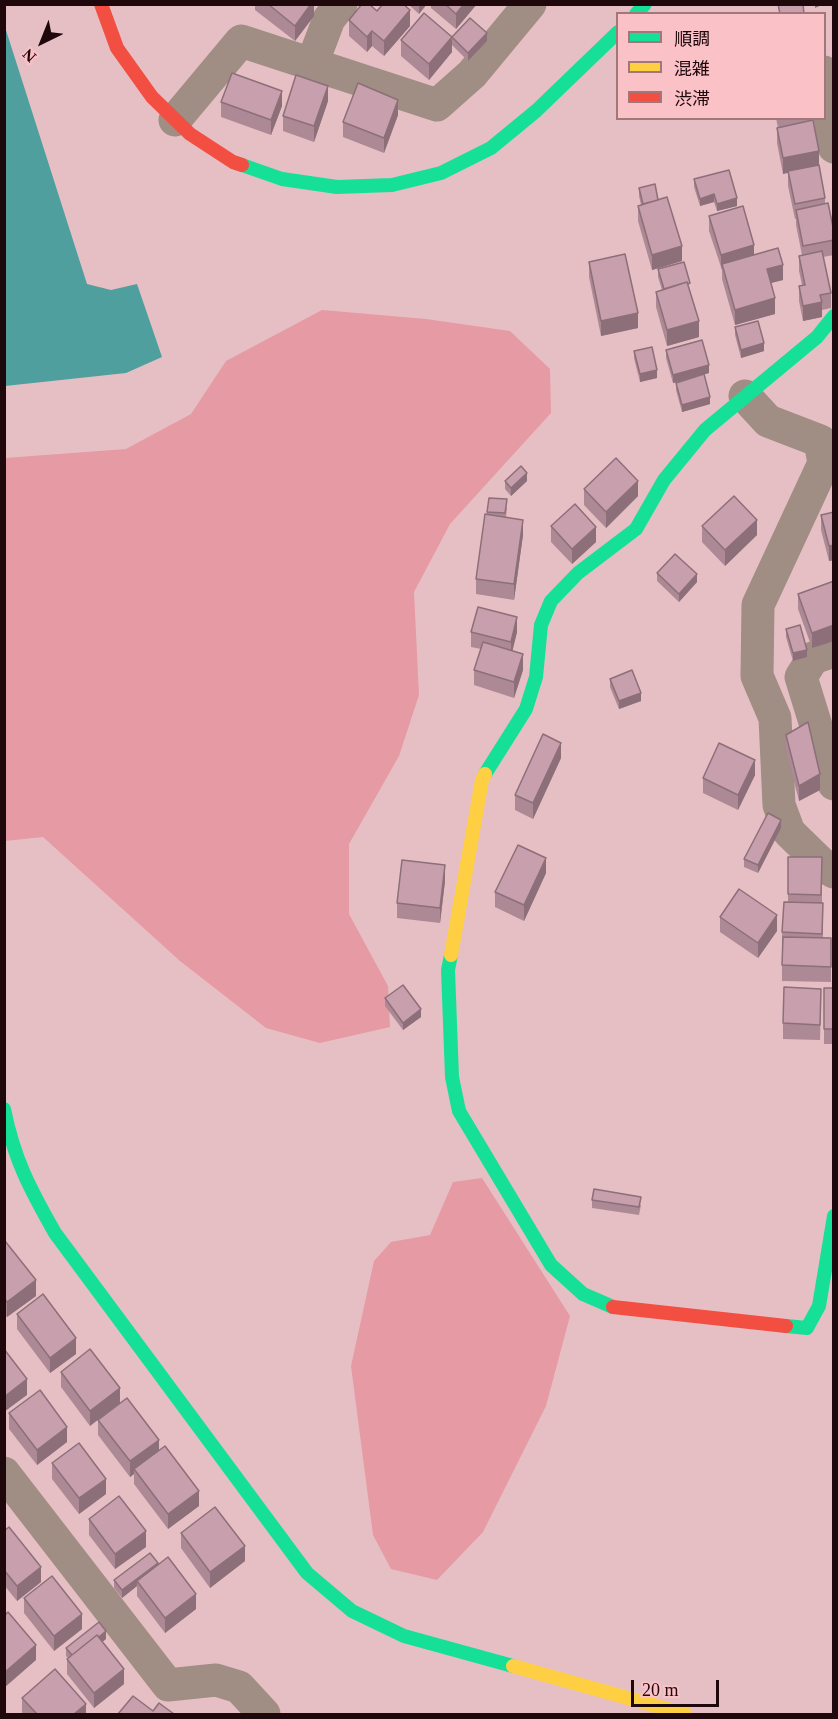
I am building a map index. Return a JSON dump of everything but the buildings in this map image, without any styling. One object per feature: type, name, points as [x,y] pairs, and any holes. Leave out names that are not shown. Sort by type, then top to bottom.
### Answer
[{"type":"street","points":[[100,4],[117,48],[152,97],[190,134],[233,162],[282,179],[337,187],[392,185],[441,173],[491,148],[536,111],[616,34]]},
{"type":"street","points":[[312,64],[329,19],[341,4]]},
{"type":"street","points":[[175,120],[241,41],[437,105],[472,74],[530,4]]},
{"type":"street","points":[[826,80],[834,147]]},
{"type":"street","points":[[834,316],[817,337],[705,430],[664,480],[636,529],[578,573],[551,601],[541,625],[536,677],[526,709],[482,780],[448,970],[452,1077],[459,1111],[551,1265],[583,1294],[611,1307],[807,1328],[819,1306],[834,1216]]},
{"type":"street","points":[[745,396],[768,421],[820,441],[824,464],[758,605],[757,676],[775,718],[778,805],[789,832],[825,867],[834,872]]},
{"type":"street","points":[[834,651],[813,658],[801,677],[834,784]]},
{"type":"street","points":[[4,1109],[10,1139],[26,1182],[55,1233],[307,1573],[352,1611],[404,1636],[685,1714]]},
{"type":"street","points":[[4,1473],[168,1685],[216,1680],[239,1687],[264,1714]]},
{"type":"shaded area","points":[[322,310],[426,319],[510,331],[550,369],[551,413],[450,524],[414,592],[419,695],[399,756],[349,844],[349,914],[388,986],[390,1027],[320,1043],[266,1028],[180,961],[43,837],[5,841],[5,458],[126,449],[191,414],[226,361]]},
{"type":"shaded area","points":[[482,1178],[570,1316],[546,1406],[483,1532],[437,1580],[391,1569],[373,1535],[351,1366],[374,1261],[391,1242],[430,1235],[453,1182]]},
{"type":"water","points":[[5,27],[87,284],[111,290],[137,284],[162,357],[126,373],[5,386]]},
{"type":"traffic: fast","points":[[638,12],[645,4]]},
{"type":"traffic: fast","points":[[242,165],[282,179],[337,187],[392,185],[441,173],[491,148],[536,111],[616,34]]},
{"type":"traffic: fast","points":[[485,774],[526,709],[536,677],[541,625],[551,601],[578,573],[636,529],[664,480],[705,430],[817,337],[834,316]]},
{"type":"traffic: fast","points":[[451,955],[448,970],[452,1077],[459,1111],[551,1265],[583,1294],[613,1307]]},
{"type":"traffic: fast","points":[[4,1109],[24,1173],[55,1233],[307,1573],[352,1611],[404,1636],[513,1666]]},
{"type":"traffic: fast","points":[[786,1326],[807,1328],[819,1306],[834,1216]]},
{"type":"traffic: slow","points":[[451,955],[482,780],[485,774]]},
{"type":"traffic: slow","points":[[513,1666],[685,1714]]},
{"type":"traffic: jam","points":[[101,4],[117,48],[152,97],[190,134],[233,162],[242,165]]},
{"type":"traffic: jam","points":[[613,1307],[786,1326]]}]
